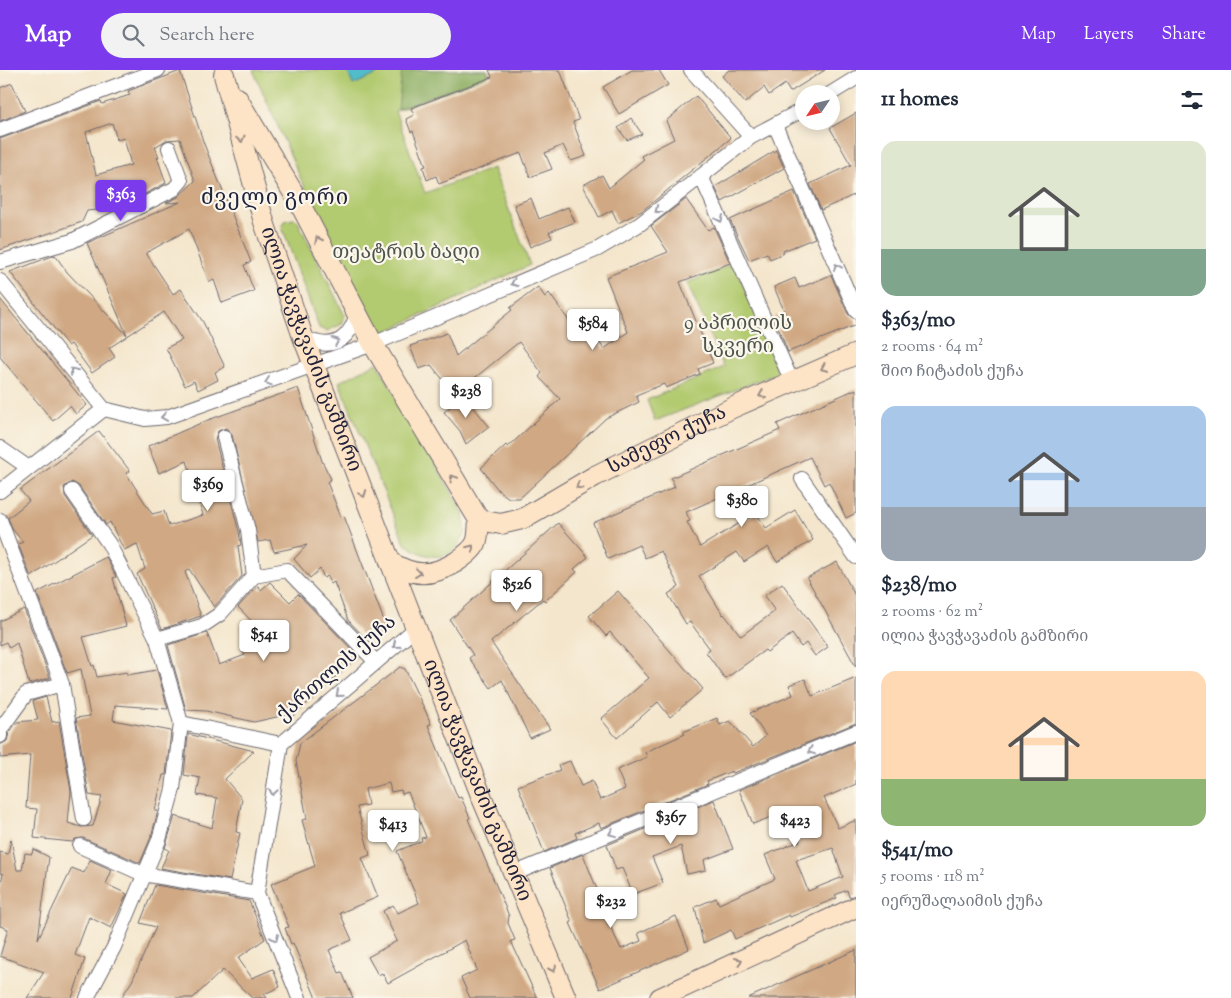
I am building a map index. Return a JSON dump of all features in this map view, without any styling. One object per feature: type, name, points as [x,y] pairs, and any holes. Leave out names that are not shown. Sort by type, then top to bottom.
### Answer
[{"type":"main road","name":"ილია ჭავჭავაძის გამზირი","points":[[223,72],[300,204],[373,344],[479,520]]},
{"type":"main road","name":"ილია ჭავჭავაძის გამზირი","points":[[223,72],[264,222],[303,337],[513,874],[566,998]]},
{"type":"main road","name":"სამეფო ქუჩა","points":[[479,520],[501,524],[522,519],[595,476],[732,408],[856,354]]},
{"type":"main road","points":[[390,562],[415,573],[430,574],[447,567],[464,557],[475,544],[479,520]]},
{"type":"main road","points":[[660,998],[856,907]]},
{"type":"main road","points":[[675,998],[695,981]]},
{"type":"street","points":[[0,130],[158,70]]},
{"type":"street","points":[[691,70],[751,137]]},
{"type":"street","points":[[840,88],[856,78]]},
{"type":"street","points":[[0,280],[104,409],[145,419],[167,417],[373,344],[598,249],[640,224],[751,137],[795,114]]},
{"type":"street","points":[[776,125],[856,311]]},
{"type":"street","points":[[0,262],[72,241],[174,189],[181,181],[169,148]]},
{"type":"street","points":[[699,178],[792,382]]},
{"type":"street","points":[[303,337],[316,344],[330,344],[343,339],[353,328],[357,314]]},
{"type":"street","points":[[0,491],[104,409]]},
{"type":"street","points":[[224,437],[248,530],[254,576]]},
{"type":"street","points":[[0,448],[29,468]]},
{"type":"street","points":[[802,480],[856,557]]},
{"type":"street","points":[[72,491],[109,544],[157,640],[181,723],[173,789],[159,840],[143,874],[114,947],[87,998]]},
{"type":"street","points":[[0,520],[62,684],[84,819]]},
{"type":"street","points":[[157,640],[202,626],[220,614],[254,576],[287,570],[376,662]]},
{"type":"street","name":"ქართლის ქუჩა","points":[[257,893],[281,744],[416,628]]},
{"type":"street","points":[[0,736],[0,730],[26,694],[62,684]]},
{"type":"street","points":[[181,723],[281,744]]},
{"type":"street","points":[[513,874],[856,732]]},
{"type":"street","points":[[80,846],[143,874],[257,893],[299,998]]},
{"type":"green space","name":"თეატრის ბაღი","points":[[253,70],[487,70],[489,75],[395,111],[425,193],[493,168],[530,265],[376,336],[300,177]]},
{"type":"green space","points":[[402,70],[487,70],[489,75],[398,109]]},
{"type":"green space","points":[[297,220],[345,316],[342,324],[327,331],[319,328],[282,227],[285,221]]},
{"type":"green space","name":"9 აპრილის სკვერი","points":[[734,263],[781,372],[655,421],[647,400],[724,367],[687,283]]},
{"type":"green space","points":[[377,363],[463,512],[466,533],[456,548],[448,554],[429,556],[405,544],[339,382]]},
{"type":"water","points":[[347,70],[374,70],[376,75],[353,85]]},
{"type":"building","points":[[489,70],[560,70],[579,120],[573,122],[586,156],[571,161],[563,145],[545,153],[552,169],[530,177],[521,153],[439,184],[436,176],[427,180],[423,167],[426,166],[413,131],[411,132],[406,119],[414,115],[411,108],[492,77]]},
{"type":"building","points":[[632,70],[659,70],[668,85],[619,114],[603,87]]},
{"type":"building","points":[[729,70],[825,70],[801,85],[795,85],[795,89],[790,92],[785,84],[769,95],[764,87],[745,103],[722,76]]},
{"type":"building","points":[[180,71],[204,144],[251,262],[244,265],[254,291],[222,303],[214,280],[209,282],[189,229],[146,253],[173,294],[181,289],[203,322],[225,367],[215,372],[218,380],[198,390],[194,381],[185,386],[166,348],[182,340],[164,312],[109,348],[115,357],[92,373],[71,344],[68,346],[10,272],[55,255],[67,272],[127,335],[87,243],[180,202],[166,203],[178,197],[195,181],[180,139],[166,140],[155,147],[166,183],[118,208],[87,211],[82,222],[0,250],[0,139],[101,101],[102,104],[130,95],[128,91]],"holes":[[[112,123],[117,140],[124,138],[131,165],[96,175],[86,132]]]},
{"type":"building","points":[[12,83],[25,111],[0,121],[0,88]]},
{"type":"building","points":[[696,96],[731,138],[642,211],[618,223],[612,210],[599,217],[583,185],[602,175],[609,188],[644,159],[641,156],[674,139],[666,121]]},
{"type":"building","points":[[856,113],[856,194],[821,210],[810,184],[851,165],[831,130],[840,130],[840,122]]},
{"type":"building","points":[[631,118],[642,134],[627,140],[618,128]]},
{"type":"building","points":[[776,150],[784,168],[722,202],[715,187]]},
{"type":"building","points":[[794,191],[815,238],[783,251],[784,253],[770,259],[767,253],[749,260],[730,220]]},
{"type":"building","points":[[531,198],[539,219],[568,207],[575,222],[549,232],[552,238],[530,247],[514,205]]},
{"type":"building","points":[[686,199],[708,230],[714,227],[730,263],[680,282],[713,363],[698,369],[700,374],[666,388],[664,384],[636,395],[639,402],[606,418],[520,498],[509,498],[499,491],[481,468],[506,445],[508,447],[560,399],[539,377],[542,373],[519,342],[455,394],[431,365],[419,369],[410,346],[447,333],[456,356],[512,310],[510,308],[538,287],[545,297],[549,293],[577,332],[587,325],[604,349],[628,332],[606,277],[668,252],[651,226]]},
{"type":"building","points":[[831,275],[848,314],[856,320],[856,325],[788,352],[774,317],[785,313],[774,287],[795,278],[799,288]]},
{"type":"building","points":[[0,299],[87,405],[76,414],[70,406],[53,421],[0,357]]},
{"type":"building","points":[[298,388],[322,461],[331,479],[327,482],[341,517],[344,516],[386,626],[369,642],[348,620],[334,582],[331,584],[328,576],[324,578],[320,569],[310,578],[294,559],[307,545],[274,552],[270,540],[258,542],[232,435],[226,428],[218,431],[215,439],[239,532],[241,545],[238,546],[242,576],[214,607],[189,569],[185,572],[201,616],[162,629],[137,574],[145,569],[137,544],[124,550],[110,522],[106,525],[79,486],[72,482],[64,487],[65,496],[92,535],[31,577],[18,544],[23,542],[13,530],[8,518],[29,501],[20,490],[99,431],[130,471],[126,473],[152,514],[164,511],[169,526],[203,515],[187,461],[159,473],[148,446],[208,420]]},
{"type":"building","points":[[856,389],[856,513],[846,518],[829,482],[824,485],[810,457],[686,512],[690,521],[687,522],[700,547],[756,513],[766,528],[795,510],[813,540],[777,562],[768,547],[744,562],[737,552],[699,576],[723,615],[741,636],[775,611],[764,596],[782,583],[828,647],[815,656],[806,643],[801,647],[792,634],[767,652],[765,650],[725,679],[706,652],[710,649],[690,622],[686,624],[668,594],[679,587],[661,551],[645,558],[639,545],[608,559],[593,523],[675,487],[671,478],[780,430],[777,424]]},
{"type":"building","points":[[464,396],[489,426],[466,444],[460,431],[444,412]]},
{"type":"building","points":[[558,523],[588,557],[574,569],[577,572],[545,601],[543,599],[491,642],[550,729],[530,738],[502,680],[491,688],[469,658],[473,655],[450,620]]},
{"type":"building","points":[[106,557],[116,577],[113,578],[126,626],[83,637],[92,666],[94,665],[97,677],[157,670],[168,709],[115,705],[113,720],[171,731],[166,775],[163,775],[155,811],[158,811],[151,837],[140,863],[83,838],[75,839],[72,842],[34,838],[37,809],[26,808],[30,755],[0,758],[0,745],[7,741],[9,733],[17,722],[38,720],[33,701],[46,697],[52,722],[59,721],[71,791],[68,823],[81,827],[93,826],[102,797],[89,795],[76,718],[90,716],[81,669],[67,673],[37,593]]},
{"type":"building","points":[[837,562],[856,597],[856,667],[807,578]]},
{"type":"building","points":[[270,582],[290,602],[298,594],[358,656],[292,717],[290,714],[254,722],[206,711],[186,710],[168,645],[207,633],[219,665],[245,655],[242,650],[265,635],[238,607],[258,586],[261,590]]},
{"type":"building","points":[[618,591],[703,689],[670,717],[658,702],[617,738],[601,719],[649,678],[610,632],[606,636],[589,616]]},
{"type":"building","points":[[24,609],[50,678],[29,684],[17,643],[9,648],[6,642],[0,645],[0,621]]},
{"type":"building","points":[[400,667],[405,669],[425,710],[431,724],[428,725],[458,798],[461,797],[470,818],[468,819],[509,916],[508,923],[515,940],[511,941],[537,998],[470,998],[461,978],[477,970],[465,940],[388,983],[382,973],[378,975],[368,957],[397,941],[383,911],[393,905],[398,913],[419,903],[397,851],[422,841],[421,838],[426,837],[408,792],[402,794],[401,790],[391,792],[389,783],[365,789],[368,805],[357,807],[370,855],[362,858],[378,897],[340,913],[352,940],[329,950],[339,973],[342,972],[353,998],[316,998],[293,943],[291,944],[285,928],[289,927],[271,884],[315,866],[302,820],[307,819],[296,761],[300,743]]},
{"type":"building","points":[[856,678],[856,723],[733,773],[732,771],[707,781],[708,784],[601,828],[599,823],[575,833],[577,838],[544,852],[518,786],[560,770],[558,765],[570,761],[581,786],[592,781],[600,800],[625,789],[617,770],[647,757],[645,752],[685,734],[683,732],[717,718],[720,725],[730,721],[753,747],[766,736],[750,713],[793,695],[789,685],[805,679],[812,696]]},
{"type":"building","points":[[188,734],[254,751],[225,779],[242,799],[236,832],[240,833],[230,880],[161,868],[169,850],[165,848],[175,816],[212,828],[217,798],[197,795],[200,778],[184,775]]},
{"type":"building","points":[[856,741],[856,784],[824,798],[838,828],[856,820],[856,895],[849,897],[847,890],[835,895],[837,898],[790,917],[789,915],[735,939],[731,930],[703,943],[695,907],[716,898],[719,904],[775,879],[765,855],[800,841],[787,811],[753,824],[739,790]],"holes":[[[833,848],[843,877],[808,891],[796,860]]]},
{"type":"building","points":[[714,800],[733,849],[704,860],[706,870],[687,874],[681,846],[652,857],[663,883],[633,894],[622,868],[616,870],[607,845]]},
{"type":"building","points":[[11,839],[17,870],[22,870],[25,853],[32,854],[33,849],[49,857],[38,939],[72,868],[84,873],[90,860],[112,870],[106,884],[127,894],[111,928],[89,917],[75,955],[85,959],[72,998],[27,998],[44,972],[0,956],[8,929],[0,926],[0,885],[3,874],[0,873],[0,852],[8,854]]},
{"type":"building","points":[[583,854],[602,902],[599,903],[621,949],[641,941],[638,933],[676,916],[689,949],[600,989],[570,923],[572,922],[550,868]]},
{"type":"building","points":[[155,885],[249,901],[265,939],[238,958],[252,978],[273,969],[280,987],[264,994],[267,998],[252,998],[223,970],[193,998],[121,998],[132,981],[156,927],[140,923]]},
{"type":"building","points":[[856,950],[856,998],[748,998]]},
{"type":"district","name":"ძველი გორი","points":[[275,199]]}]
